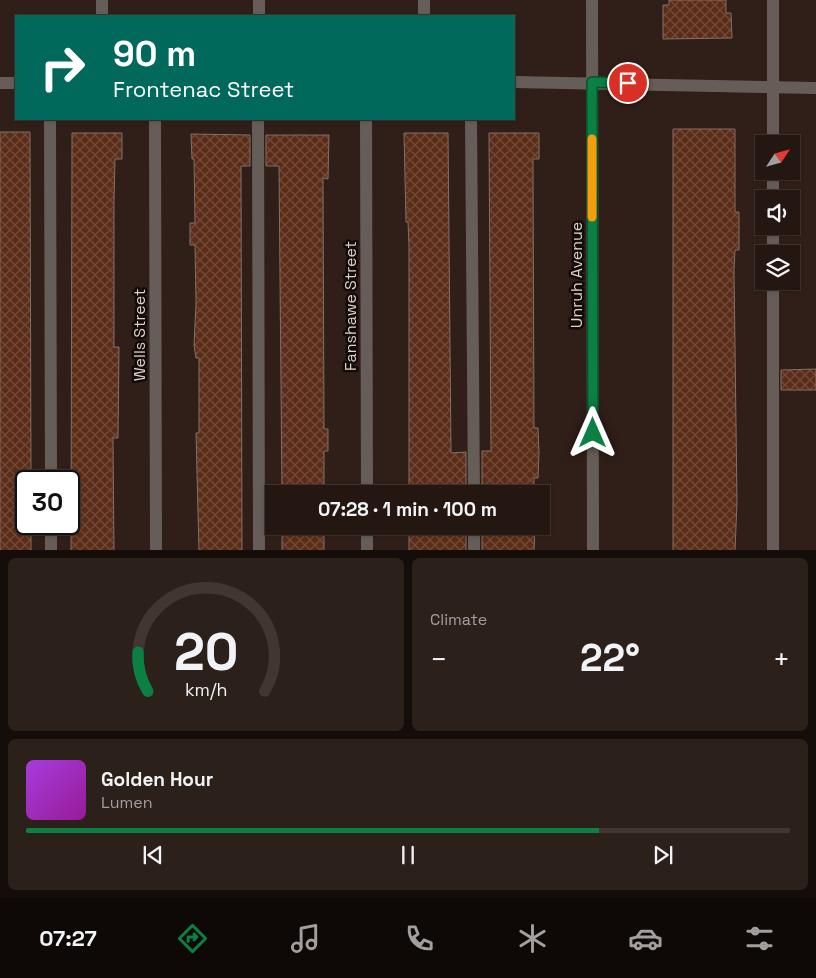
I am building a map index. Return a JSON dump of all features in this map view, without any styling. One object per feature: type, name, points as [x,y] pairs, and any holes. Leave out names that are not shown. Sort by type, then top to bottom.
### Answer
[{"type":"street","points":[[102,0],[102,15]]},
{"type":"street","points":[[259,0],[259,15]]},
{"type":"street","points":[[424,0],[424,15]]},
{"type":"street","name":"Unruh Avenue","points":[[592,0],[593,550]]},
{"type":"street","points":[[773,0],[773,135]]},
{"type":"street","points":[[515,82],[592,82],[816,88]]},
{"type":"street","points":[[0,83],[15,83]]},
{"type":"street","points":[[50,120],[51,470]]},
{"type":"street","name":"Wells Street","points":[[155,120],[156,550]]},
{"type":"street","points":[[258,120],[259,550]]},
{"type":"street","name":"Fanshawe Street","points":[[366,120],[367,485]]},
{"type":"street","points":[[471,120],[474,485]]},
{"type":"street","points":[[773,290],[773,550]]},
{"type":"street","points":[[51,535],[51,550]]},
{"type":"street","points":[[367,535],[367,550]]},
{"type":"street","points":[[474,535],[474,550]]},
{"type":"building","points":[[669,0],[726,0],[726,13],[731,13],[732,38],[663,39],[663,5],[669,5]]},
{"type":"building","points":[[673,129],[735,129],[735,212],[739,212],[739,250],[735,250],[734,270],[737,502],[735,550],[673,550]]},
{"type":"building","points":[[0,132],[30,132],[31,470],[15,470],[15,535],[31,535],[31,550],[0,550]]},
{"type":"building","points":[[72,133],[122,133],[122,159],[115,159],[114,201],[114,347],[119,347],[118,438],[113,438],[114,550],[71,550],[71,535],[80,535],[80,470],[71,470]]},
{"type":"building","points":[[404,133],[448,133],[451,453],[466,452],[466,485],[409,485],[409,245],[408,222],[406,222]]},
{"type":"building","points":[[489,133],[539,133],[539,159],[533,159],[534,428],[538,428],[539,452],[538,478],[534,478],[534,485],[482,485],[482,451],[491,451]]},
{"type":"building","points":[[191,134],[250,135],[250,166],[241,166],[242,550],[199,550],[196,433],[199,433],[199,358],[196,358],[194,345],[196,303],[195,245],[190,245],[190,223],[195,223],[194,159],[192,159]]},
{"type":"building","points":[[266,135],[329,135],[328,179],[323,178],[324,429],[328,429],[328,451],[324,451],[324,485],[282,485],[279,166],[266,166]]},
{"type":"building","points":[[816,369],[816,390],[781,390],[781,370]]},
{"type":"building","points":[[282,535],[324,535],[324,550],[282,550]]},
{"type":"building","points":[[409,535],[466,535],[466,550],[409,550]]},
{"type":"building","points":[[482,535],[535,535],[534,550],[482,550]]},
{"type":"slow traffic","points":[[592,139],[592,217]]},
{"type":"route","points":[[593,433],[592,82],[628,83]]}]
